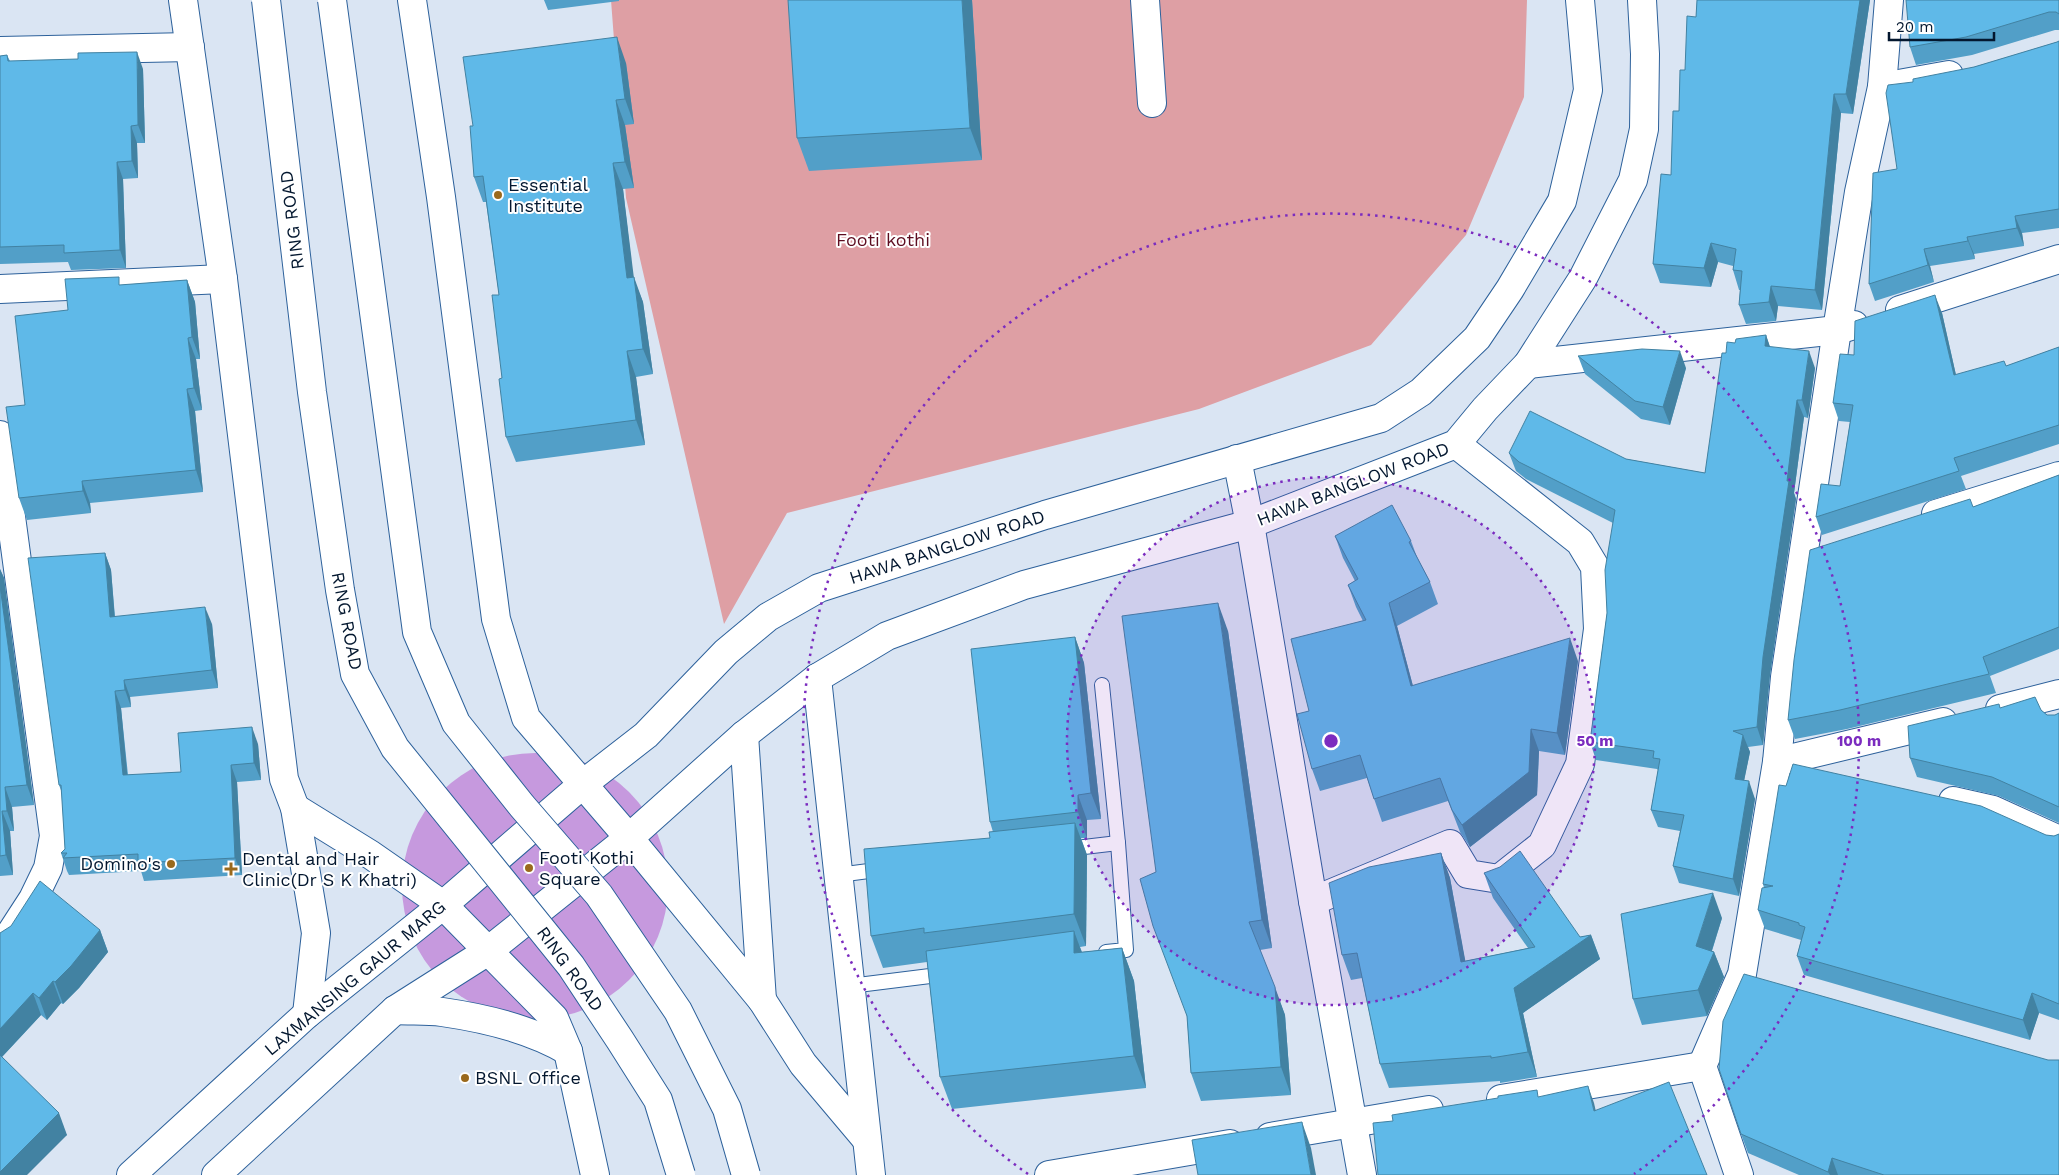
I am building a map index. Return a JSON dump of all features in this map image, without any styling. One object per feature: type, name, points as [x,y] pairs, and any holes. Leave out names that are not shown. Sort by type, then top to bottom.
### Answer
[{"type":"main road","points":[[183,0],[223,279],[284,779],[295,808],[316,933],[308,1014]]},
{"type":"main road","name":"RING ROAD","points":[[266,0],[312,392],[340,590],[355,674],[395,748],[571,966],[620,1040],[658,1100],[681,1175]]},
{"type":"main road","points":[[332,0],[417,632],[456,723],[522,806],[599,895],[678,1011],[727,1109],[746,1175]]},
{"type":"main road","points":[[412,0],[441,197],[496,618],[526,718],[629,838],[762,1000],[803,1064],[867,1140]]},
{"type":"main road","points":[[1145,0],[1152,103]]},
{"type":"main road","name":"HAWA BANGLOW ROAD","points":[[583,784],[646,735],[726,652],[768,616],[819,588],[1045,515],[1381,418],[1420,392],[1477,338],[1510,289],[1562,201],[1588,90],[1580,0]]},
{"type":"main road","name":"HAWA BANGLOW ROAD","points":[[629,838],[744,735],[817,678],[887,636],[1024,585],[1250,524],[1456,444],[1485,409],[1528,364],[1583,278],[1632,180],[1644,129],[1645,54],[1642,0]]},
{"type":"main road","points":[[1738,1175],[1702,1066],[1752,977],[1785,677],[1859,192],[1882,87],[1889,0]]},
{"type":"main road","points":[[0,51],[190,47]]},
{"type":"main road","points":[[1882,87],[1976,70]]},
{"type":"main road","points":[[1528,364],[1837,330],[2059,259]]},
{"type":"main road","points":[[0,289],[223,279]]},
{"type":"main road","points":[[0,435],[54,836],[48,868],[37,891],[9,936],[0,943]]},
{"type":"main road","points":[[1313,901],[1450,844],[1468,874],[1499,879],[1542,846],[1580,764],[1598,629],[1595,567],[1580,542],[1456,444]]},
{"type":"main road","points":[[1236,459],[1250,524],[1313,901],[1362,1175]]},
{"type":"main road","points":[[1916,521],[2059,476]]},
{"type":"main road","points":[[1803,557],[1831,548]]},
{"type":"main road","points":[[817,678],[871,1175]]},
{"type":"main road","points":[[1777,762],[1973,715],[2057,703]]},
{"type":"main road","points":[[744,735],[762,1000]]},
{"type":"main road","points":[[1777,762],[1833,775]]},
{"type":"main road","name":"LAXMANSING GAUR MARG","points":[[131,1175],[308,1014],[443,905],[583,784]]},
{"type":"main road","points":[[1927,796],[1993,810],[2059,840]]},
{"type":"main road","points":[[295,808],[371,855],[443,905],[554,1018],[568,1051],[595,1175]]},
{"type":"main road","points":[[216,1175],[395,1010],[488,951],[629,838]]},
{"type":"main road","points":[[395,1010],[441,1012],[497,1024],[550,1040],[568,1051]]},
{"type":"main road","points":[[1480,1102],[1702,1066]]},
{"type":"main road","points":[[1049,1175],[1450,1107]]},
{"type":"lane","points":[[1096,953],[1126,950],[1118,843],[1102,685]]},
{"type":"lane","points":[[1050,851],[1118,843]]},
{"type":"lane","points":[[838,875],[895,868]]},
{"type":"lane","points":[[850,986],[962,971]]},
{"type":"green space","name":"Footi kothi","points":[[611,0],[1527,0],[1524,97],[1466,235],[1371,345],[1199,409],[787,513],[724,624],[626,198]]},
{"type":"shaded area","points":[[535,753],[561,756],[586,763],[609,776],[629,792],[645,812],[658,835],[665,860],[668,886],[665,912],[658,937],[645,960],[629,980],[609,996],[586,1009],[561,1016],[535,1019],[509,1016],[484,1009],[461,996],[441,980],[425,960],[412,937],[405,912],[402,886],[405,860],[412,835],[425,812],[441,792],[461,776],[484,763],[509,756]]},
{"type":"building","points":[[788,0],[962,0],[970,128],[797,138]]},
{"type":"building","points":[[1697,0],[1860,0],[1846,94],[1834,94],[1815,290],[1771,286],[1769,302],[1739,305],[1742,271],[1733,270],[1736,249],[1711,243],[1704,268],[1653,264],[1661,174],[1671,175],[1673,111],[1679,111],[1680,70],[1685,70],[1687,16],[1696,17]]},
{"type":"building","points":[[1906,0],[2059,0],[2059,14],[2049,12],[1966,37],[1910,47]]},
{"type":"building","points":[[617,37],[625,99],[616,100],[625,162],[613,163],[627,278],[634,277],[643,349],[627,351],[636,420],[506,437],[499,379],[502,378],[492,295],[499,295],[483,176],[474,177],[470,126],[473,126],[463,57]]},
{"type":"building","points":[[2059,41],[2059,209],[2015,216],[2017,228],[1967,237],[1968,241],[1924,249],[1928,265],[1869,284],[1873,173],[1897,169],[1886,93],[1888,85],[1913,82],[1913,79],[1974,67]]},
{"type":"building","points":[[137,52],[138,125],[131,126],[132,161],[117,162],[120,250],[64,253],[64,245],[0,247],[0,56],[7,55],[8,61],[78,59],[78,53]]},
{"type":"building","points":[[119,277],[119,285],[187,280],[192,337],[188,338],[194,388],[187,389],[196,470],[82,481],[83,491],[19,498],[6,407],[25,405],[15,316],[68,310],[65,279]]},
{"type":"building","points":[[1935,295],[1954,375],[2004,361],[2006,366],[2059,347],[2059,425],[1954,458],[1959,471],[1816,517],[1821,484],[1840,486],[1853,405],[1833,403],[1840,354],[1854,355],[1855,321]]},
{"type":"building","points":[[1766,335],[1765,346],[1809,351],[1802,400],[1797,400],[1787,481],[1789,481],[1763,657],[1757,727],[1733,731],[1743,735],[1735,779],[1749,781],[1733,879],[1673,866],[1684,815],[1651,810],[1660,759],[1653,758],[1654,751],[1590,742],[1607,613],[1605,570],[1615,510],[1519,462],[1509,453],[1530,411],[1626,459],[1705,473],[1722,353],[1726,353],[1727,342],[1735,343],[1736,339]]},
{"type":"building","points":[[1642,349],[1680,351],[1663,407],[1635,401],[1578,356]]},
{"type":"building","points":[[2059,475],[2059,627],[1983,657],[1989,674],[1840,710],[1788,720],[1794,660],[1810,550],[1970,499],[1973,507]]},
{"type":"building","points":[[1392,505],[1430,582],[1389,603],[1411,686],[1570,638],[1557,733],[1531,729],[1529,772],[1462,825],[1452,810],[1440,778],[1374,799],[1360,755],[1312,769],[1297,714],[1309,711],[1291,639],[1366,620],[1348,585],[1358,579],[1335,536]]},
{"type":"building","points":[[105,553],[110,617],[205,607],[212,670],[124,680],[125,690],[115,691],[123,775],[181,772],[178,733],[252,727],[254,763],[231,765],[235,858],[138,863],[138,854],[63,858],[67,853],[61,853],[65,849],[61,785],[59,785],[28,558]]},
{"type":"building","points":[[0,586],[27,785],[5,787],[7,811],[2,811],[6,855],[0,856]]},
{"type":"building","points":[[1218,603],[1262,920],[1249,922],[1275,987],[1281,1067],[1191,1073],[1187,1016],[1153,926],[1140,879],[1156,872],[1122,616]]},
{"type":"building","points":[[1075,637],[1091,793],[1078,795],[1078,812],[990,822],[971,649]]},
{"type":"building","points":[[2035,697],[2041,710],[2047,715],[2059,713],[2059,807],[1992,777],[1910,758],[1908,726],[1999,704],[2000,708]]},
{"type":"building","points":[[1793,764],[1981,806],[2046,835],[2054,836],[2059,834],[2059,1004],[2032,993],[2023,1020],[1797,956],[1805,927],[1799,925],[1799,923],[1758,910],[1762,888],[1773,886],[1763,884],[1779,785],[1786,786]]},
{"type":"building","points":[[1075,823],[1074,914],[924,933],[924,928],[871,936],[864,849],[990,838],[989,832]]},
{"type":"building","points":[[1520,851],[1580,937],[1591,935],[1514,988],[1528,1052],[1491,1058],[1491,1056],[1380,1064],[1357,953],[1342,955],[1329,883],[1369,867],[1441,853],[1461,962],[1535,947],[1484,873],[1500,867]]},
{"type":"building","points":[[40,881],[100,930],[71,966],[55,982],[53,981],[39,998],[33,993],[0,1029],[0,933],[11,926]]},
{"type":"building","points":[[1713,893],[1696,946],[1714,952],[1698,990],[1633,999],[1621,914]]},
{"type":"building","points":[[1074,931],[1074,953],[1122,948],[1134,1056],[940,1077],[926,951]]},
{"type":"building","points":[[1744,974],[2048,1060],[2059,1060],[2059,1175],[1884,1175],[1832,1158],[1828,1172],[1741,1134],[1719,1069],[1723,1021]]},
{"type":"building","points":[[0,1055],[59,1113],[0,1172]]},
{"type":"building","points":[[1669,1082],[1707,1175],[1378,1175],[1373,1123],[1393,1121],[1392,1115],[1537,1090],[1538,1097],[1588,1086],[1594,1111]]},
{"type":"building","points":[[1302,1122],[1311,1175],[1198,1175],[1192,1140]]},
{"type":"place","name":"Essential Institute","points":[[498,195]]},
{"type":"place","name":"Domino's","points":[[171,864]]},
{"type":"place","name":"Footi Kothi Square","points":[[529,868]]},
{"type":"place","name":"Dental and Hair Clinic(Dr S K Khatri)","points":[[231,869]]},
{"type":"place","name":"BSNL Office","points":[[465,1078]]}]
